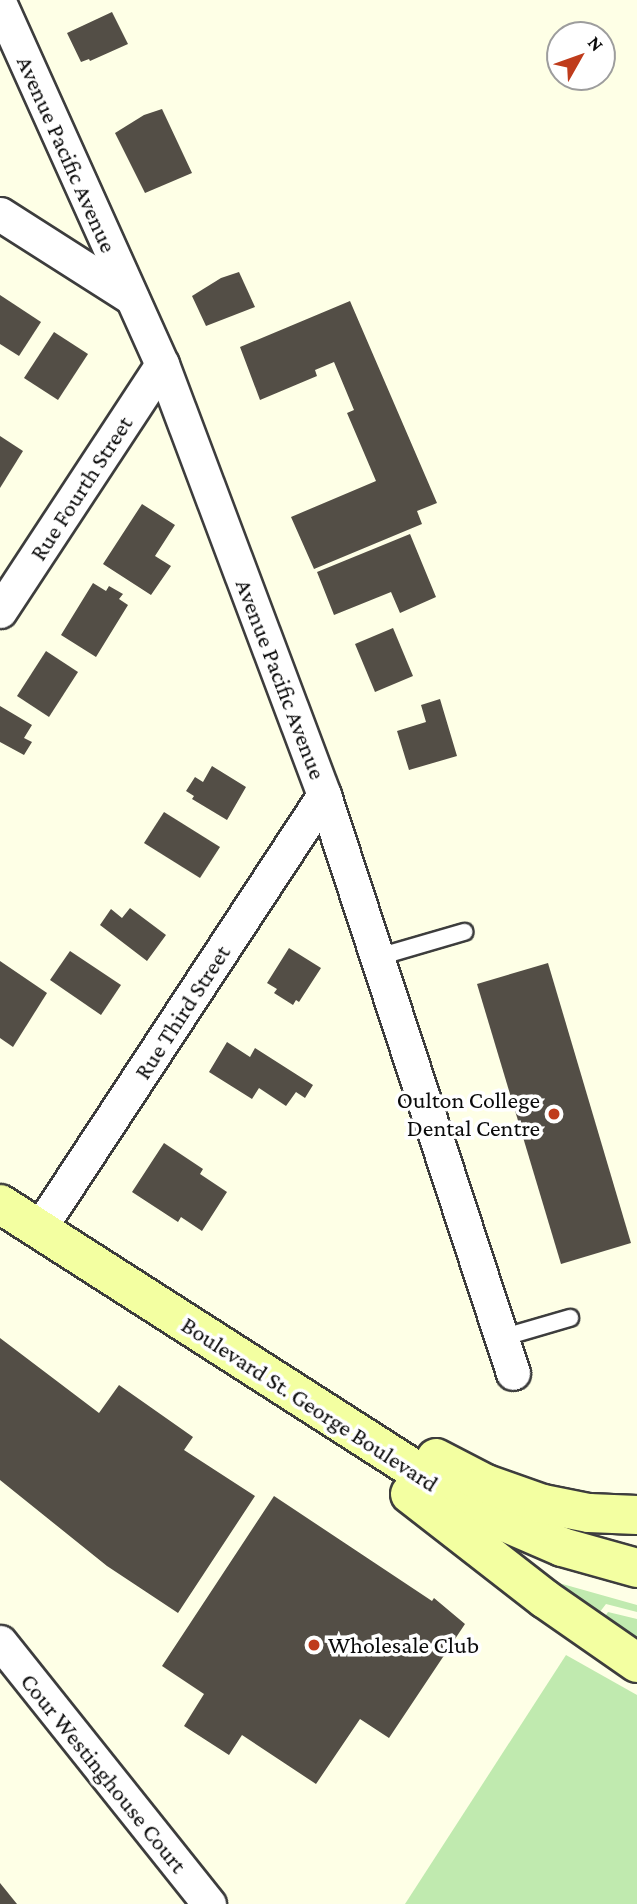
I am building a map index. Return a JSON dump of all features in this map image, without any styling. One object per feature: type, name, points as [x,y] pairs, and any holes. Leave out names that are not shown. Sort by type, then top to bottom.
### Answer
[{"type":"main road","name":"Boulevard St. George Boulevard","points":[[0,1204],[479,1511],[562,1547],[637,1568]]},
{"type":"main road","points":[[215,1343],[486,1483],[543,1504],[589,1513],[637,1515]]},
{"type":"main road","points":[[215,1343],[545,1599],[637,1663]]},
{"type":"street","name":"Avenue Pacific Avenue","points":[[0,4],[162,364],[324,795],[513,1373]]},
{"type":"street","points":[[0,214],[132,299]]},
{"type":"street","name":"Rue Fourth Street","points":[[0,611],[162,364]]},
{"type":"street","name":"Rue Third Street","points":[[39,1229],[324,795]]},
{"type":"street","name":"Cour Westinghouse Court","points":[[0,1642],[209,1904]]},
{"type":"lane","points":[[377,957],[464,932]]},
{"type":"lane","points":[[501,1338],[570,1318]]},
{"type":"green space","points":[[541,1578],[637,1605],[637,1612],[606,1604],[596,1617]]},
{"type":"green space","points":[[608,1612],[637,1619],[637,1644],[602,1621]]},
{"type":"green space","points":[[566,1655],[637,1695],[637,1904],[405,1904]]},
{"type":"building","points":[[112,12],[128,44],[90,61],[81,62],[67,33]]},
{"type":"building","points":[[162,109],[192,173],[145,193],[115,133],[144,115]]},
{"type":"building","points":[[239,272],[255,307],[206,326],[192,296],[221,278]]},
{"type":"building","points":[[0,295],[41,322],[19,356],[0,344]]},
{"type":"building","points":[[350,301],[437,503],[417,511],[422,524],[314,569],[291,517],[376,481],[347,413],[354,410],[334,362],[315,370],[317,376],[260,400],[240,347]]},
{"type":"building","points":[[54,332],[88,354],[58,400],[24,378]]},
{"type":"building","points":[[0,436],[23,451],[0,488]]},
{"type":"building","points":[[142,504],[175,525],[155,556],[171,566],[151,595],[103,564]]},
{"type":"building","points":[[410,534],[436,597],[400,613],[391,592],[334,615],[317,572]]},
{"type":"building","points":[[93,583],[106,591],[109,586],[123,594],[119,599],[128,605],[96,657],[61,635]]},
{"type":"building","points":[[393,628],[413,676],[375,692],[355,644]]},
{"type":"building","points":[[46,651],[78,672],[49,717],[17,696]]},
{"type":"building","points":[[440,699],[457,756],[409,770],[397,731],[426,722],[421,705]]},
{"type":"building","points":[[0,706],[32,725],[24,738],[32,742],[24,755],[0,742]]},
{"type":"building","points":[[212,766],[246,787],[227,820],[192,799],[194,796],[186,791],[195,777],[203,782]]},
{"type":"building","points":[[164,812],[220,847],[200,878],[144,843]]},
{"type":"building","points":[[130,908],[166,935],[147,961],[100,925],[111,909],[122,918]]},
{"type":"building","points":[[289,948],[321,968],[299,1002],[296,1000],[293,1005],[274,993],[277,989],[267,983]]},
{"type":"building","points":[[70,951],[121,985],[101,1015],[50,980]]},
{"type":"building","points":[[0,961],[47,993],[13,1047],[0,1038]]},
{"type":"building","name":"Oulton College Dental Centre","points":[[548,963],[631,1243],[561,1264],[477,984]]},
{"type":"building","points":[[227,1042],[250,1057],[255,1048],[313,1085],[305,1098],[296,1092],[286,1106],[259,1088],[252,1099],[209,1072]]},
{"type":"building","points":[[164,1143],[203,1169],[200,1174],[227,1192],[202,1231],[181,1217],[178,1222],[132,1192]]},
{"type":"building","points":[[0,1338],[99,1413],[119,1385],[193,1437],[184,1450],[255,1496],[178,1613],[107,1566],[0,1480]]},
{"type":"building","name":"Wholesale Club","points":[[274,1496],[432,1601],[434,1598],[465,1624],[389,1738],[360,1719],[316,1784],[242,1735],[229,1755],[184,1726],[204,1694],[162,1666]]},
{"type":"building","points":[[0,1883],[17,1904],[0,1904]]},
{"type":"place","name":"Oulton College Dental Centre","points":[[554,1114]]},
{"type":"place","name":"Wholesale Club","points":[[314,1645]]}]
